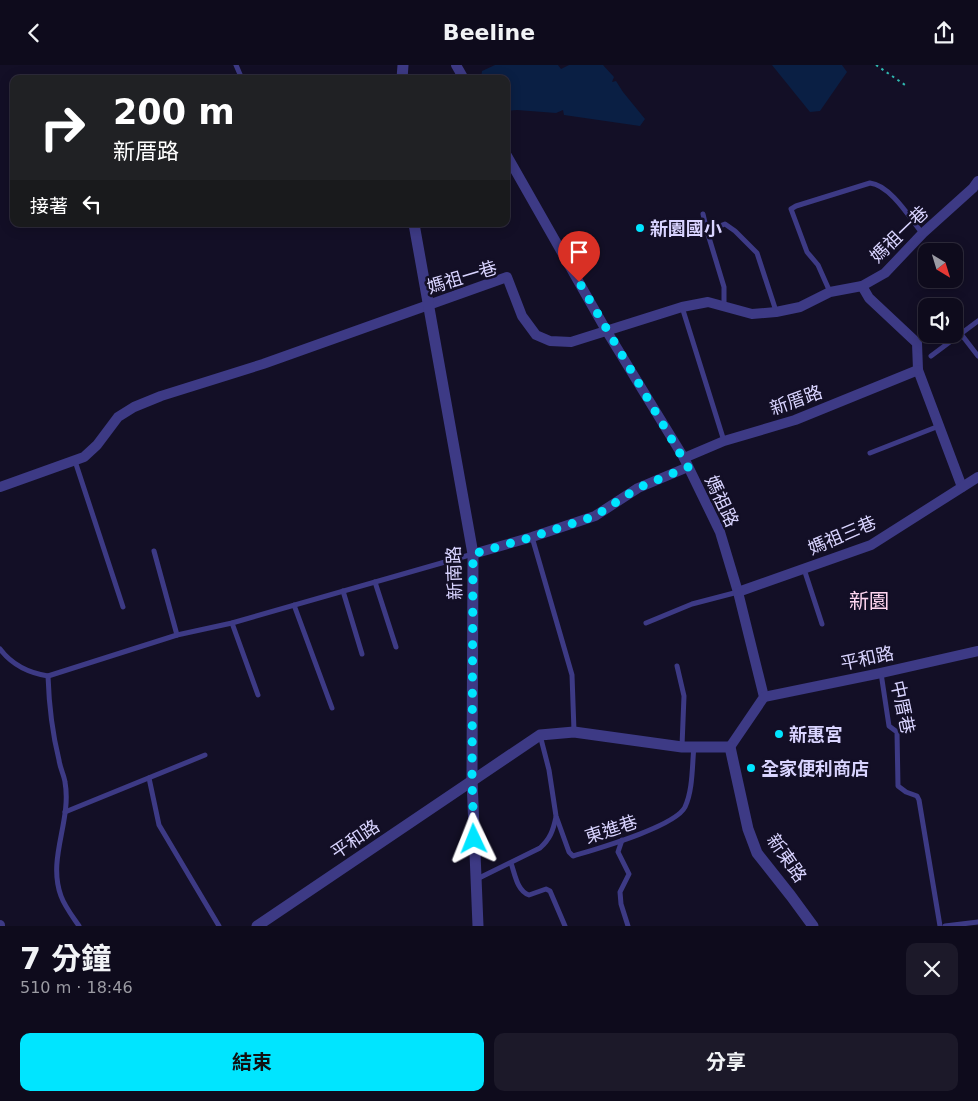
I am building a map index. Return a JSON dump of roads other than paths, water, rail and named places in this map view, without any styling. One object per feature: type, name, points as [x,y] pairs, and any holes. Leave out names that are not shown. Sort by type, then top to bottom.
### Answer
[{"type":"street","name":"媽祖路","points":[[510,161],[606,331],[686,463],[720,532],[738,592],[764,697]]},
{"type":"street","name":"媽祖一巷","points":[[0,487],[84,457],[97,445],[118,417],[134,407],[161,396],[263,364],[506,277],[522,316],[536,335],[550,341],[571,342],[682,307],[708,303],[752,314],[800,307],[830,292],[862,286],[885,273],[923,233],[976,186]]},
{"type":"street","name":"新南路","points":[[414,227],[473,554],[472,780],[478,926]]},
{"type":"street","points":[[862,286],[869,299],[916,343],[918,370],[962,487]]},
{"type":"street","name":"新厝路","points":[[473,554],[595,516],[638,488],[724,441],[795,420],[918,370]]},
{"type":"street","name":"媽祖三巷","points":[[738,592],[870,545],[978,477]]},
{"type":"street","name":"平和路","points":[[764,697],[978,651]]},
{"type":"street","points":[[540,735],[574,732],[682,747],[730,747],[764,697]]},
{"type":"street","name":"平和路","points":[[257,926],[540,735]]},
{"type":"street","name":"新東路","points":[[730,747],[748,829],[757,853],[813,926]]},
{"type":"lane","points":[[830,292],[818,265],[806,252],[791,209],[870,183],[876,184],[887,191],[923,233]]},
{"type":"lane","points":[[703,214],[724,287],[724,307]]},
{"type":"lane","points":[[707,231],[726,224],[757,253],[776,312]]},
{"type":"lane","points":[[682,307],[724,441]]},
{"type":"lane","points":[[963,332],[978,321]]},
{"type":"lane","points":[[963,337],[978,356]]},
{"type":"lane","points":[[931,356],[949,343]]},
{"type":"lane","points":[[870,453],[939,425]]},
{"type":"lane","points":[[75,461],[122,607]]},
{"type":"lane","points":[[532,537],[572,675],[574,732]]},
{"type":"lane","points":[[154,551],[177,635]]},
{"type":"lane","points":[[0,649],[8,659],[33,674],[48,676],[177,635],[232,623],[473,554]]},
{"type":"lane","points":[[804,569],[822,624]]},
{"type":"lane","points":[[375,582],[396,647]]},
{"type":"lane","points":[[343,591],[362,654]]},
{"type":"lane","points":[[646,623],[692,604],[738,592]]},
{"type":"lane","points":[[294,605],[332,708]]},
{"type":"lane","points":[[232,623],[258,695]]},
{"type":"lane","points":[[677,666],[684,696],[682,747]]},
{"type":"lane","name":"中厝巷","points":[[882,673],[889,726],[897,732],[898,786],[906,792],[917,796],[919,800],[940,926]]},
{"type":"lane","points":[[48,676],[49,711],[65,782],[65,812],[57,854],[56,880],[61,898],[79,926]]},
{"type":"lane","name":"東進巷","points":[[540,735],[549,770],[556,817],[569,852],[573,856],[654,829],[679,815],[687,801],[694,746]]},
{"type":"lane","points":[[65,812],[205,755]]},
{"type":"lane","points":[[149,778],[159,825],[219,926]]},
{"type":"lane","points":[[476,879],[540,848],[548,841],[553,831],[556,817]]},
{"type":"lane","points":[[622,840],[618,852],[629,874],[620,892],[621,904],[628,926]]},
{"type":"lane","points":[[511,863],[524,893],[529,895],[546,889],[550,891],[565,926]]},
{"type":"lane","points":[[945,926],[978,922]]},
{"type":"water","points":[[495,65],[558,65],[561,69],[569,65],[603,65],[614,77],[612,82],[616,81],[645,119],[640,126],[564,115],[563,110],[556,113],[510,111],[510,75],[482,75],[482,71]]},
{"type":"water","points":[[772,65],[842,65],[847,72],[820,111],[810,112]]},
{"type":"place","name":"新園國小","points":[[640,228]]},
{"type":"place","name":"新惠宮","points":[[779,734]]},
{"type":"place","name":"全家便利商店","points":[[751,768]]},
{"type":"district","name":"新園","points":[[869,601]]}]
